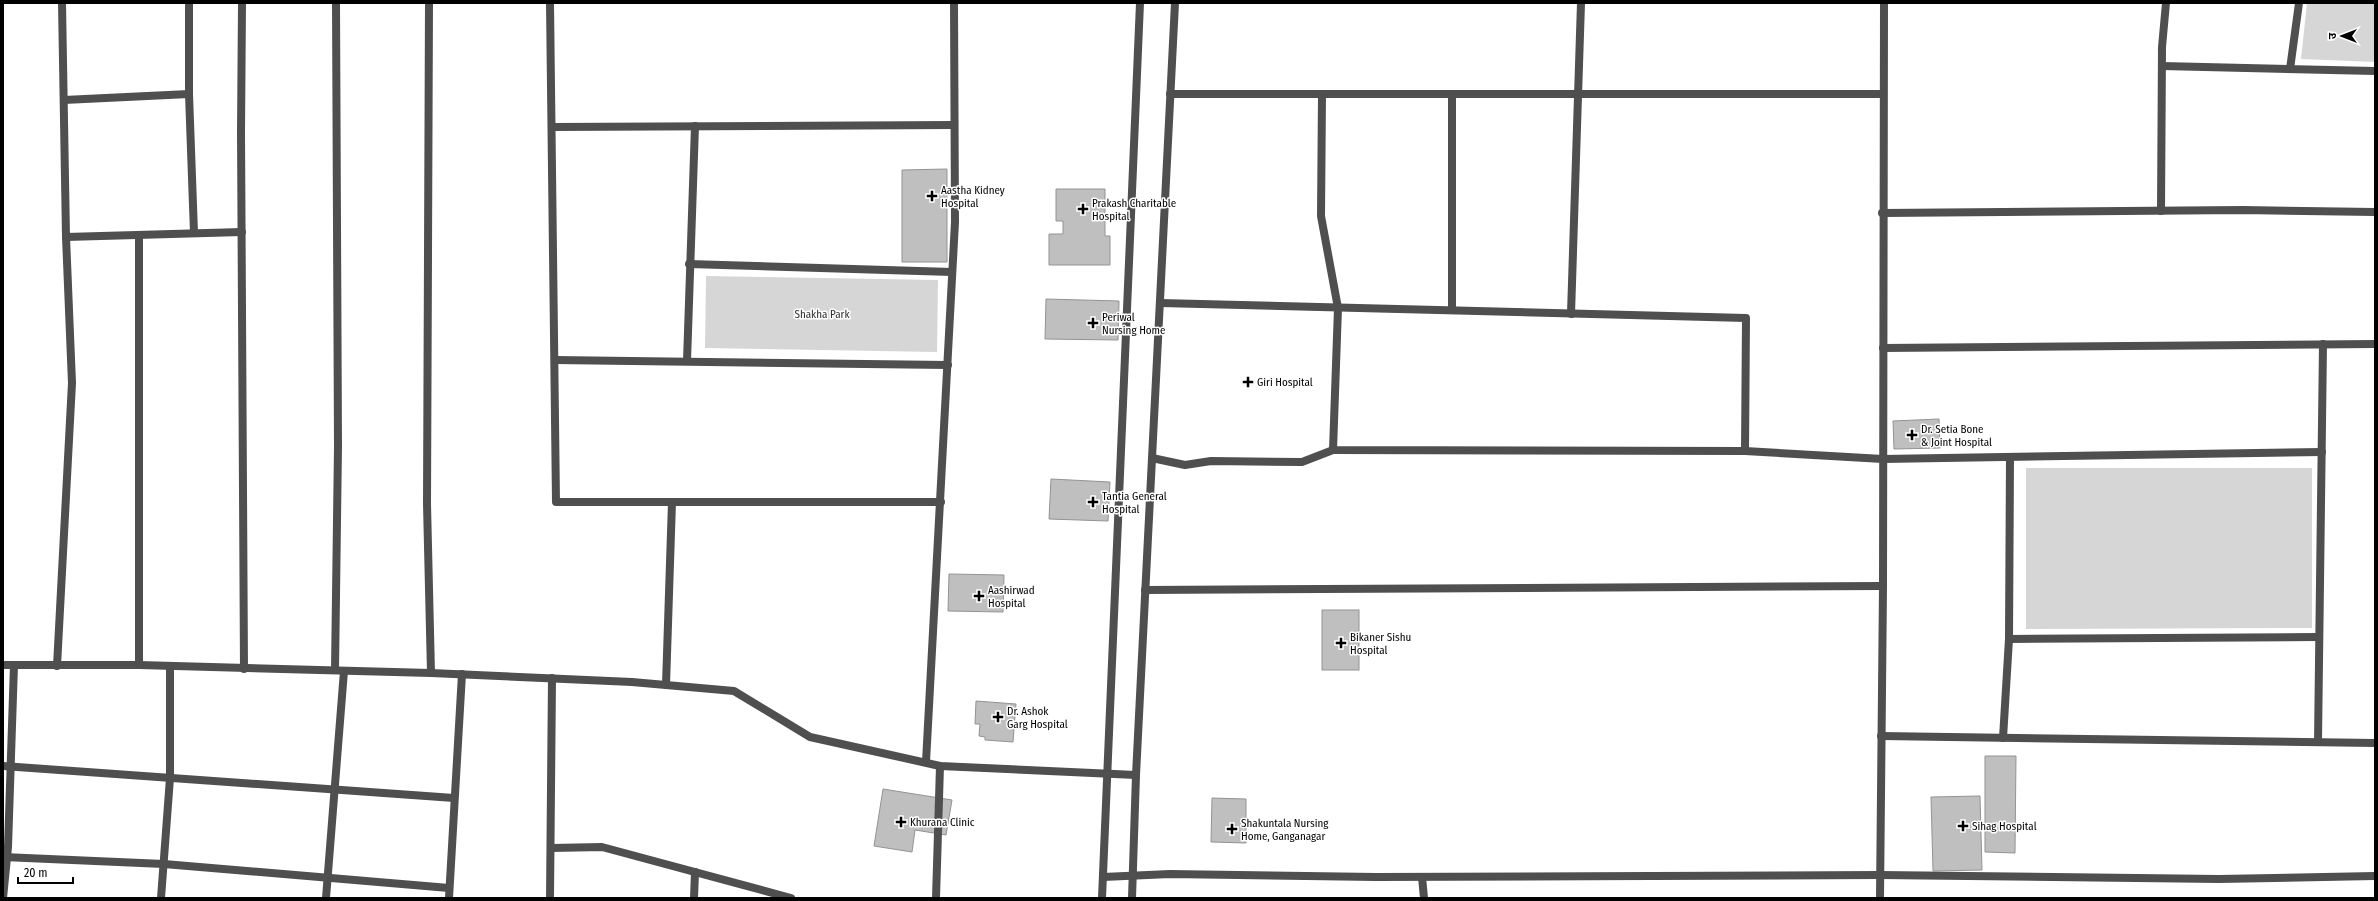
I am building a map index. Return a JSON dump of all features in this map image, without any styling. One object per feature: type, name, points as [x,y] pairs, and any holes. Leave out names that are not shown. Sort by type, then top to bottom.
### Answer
[{"type":"street","points":[[57,666],[72,383],[66,236],[62,3]]},
{"type":"street","points":[[189,3],[189,94],[194,233]]},
{"type":"street","points":[[242,3],[244,669]]},
{"type":"street","points":[[326,898],[334,791],[340,671],[336,3]]},
{"type":"street","points":[[429,3],[427,504],[431,672]]},
{"type":"street","points":[[550,3],[556,502],[940,502]]},
{"type":"street","points":[[926,762],[948,365],[954,222],[954,3]]},
{"type":"street","points":[[1102,898],[1140,3]]},
{"type":"street","points":[[1132,898],[1136,775],[1175,3]]},
{"type":"street","points":[[1571,314],[1581,3]]},
{"type":"street","points":[[1880,898],[1883,586],[1882,94],[1884,3]]},
{"type":"street","points":[[2161,211],[2162,66],[2166,3]]},
{"type":"street","points":[[2290,69],[2299,3]]},
{"type":"street","points":[[2162,66],[2375,71]]},
{"type":"street","points":[[64,100],[189,94]]},
{"type":"street","points":[[1170,94],[1882,94]]},
{"type":"street","points":[[1322,94],[1321,216],[1338,308],[1333,450]]},
{"type":"street","points":[[1452,95],[1452,310]]},
{"type":"street","points":[[552,127],[954,125]]},
{"type":"street","points":[[687,361],[689,264],[695,126]]},
{"type":"street","points":[[1882,213],[2161,211],[2375,212]]},
{"type":"street","points":[[66,236],[139,236],[242,232]]},
{"type":"street","points":[[139,236],[139,665]]},
{"type":"street","points":[[689,264],[952,272]]},
{"type":"street","points":[[1160,303],[1746,318],[1745,452]]},
{"type":"street","points":[[2318,742],[2323,344]]},
{"type":"street","points":[[1883,348],[2375,344]]},
{"type":"street","points":[[555,360],[948,365]]},
{"type":"street","points":[[1152,458],[1185,465],[1211,461],[1302,462],[1333,450],[1745,452],[1883,459],[2322,452]]},
{"type":"street","points":[[2003,738],[2009,639],[2010,457]]},
{"type":"street","points":[[666,685],[672,502]]},
{"type":"street","points":[[1145,590],[1883,586]]},
{"type":"street","points":[[2009,639],[2320,637]]},
{"type":"street","points":[[3,665],[139,665],[244,669],[431,672],[666,685],[734,691],[810,737],[940,766],[1136,775]]},
{"type":"street","points":[[3,898],[7,767],[14,665]]},
{"type":"street","points":[[161,898],[170,778],[170,667]]},
{"type":"street","points":[[448,898],[462,674]]},
{"type":"street","points":[[550,898],[552,678]]},
{"type":"street","points":[[1881,736],[2375,743]]},
{"type":"street","points":[[936,898],[940,766]]},
{"type":"street","points":[[7,767],[334,791],[454,798]]},
{"type":"street","points":[[551,848],[602,847],[786,897]]},
{"type":"street","points":[[5,857],[164,864],[449,888]]},
{"type":"street","points":[[694,898],[695,872]]},
{"type":"street","points":[[1103,877],[1880,875],[2211,879],[2375,876]]},
{"type":"street","points":[[1422,877],[1424,898]]},
{"type":"green space","points":[[2307,3],[2375,3],[2375,62],[2301,59]]},
{"type":"green space","name":"Shakha Park","points":[[706,276],[938,280],[937,352],[705,348]]},
{"type":"green space","points":[[2026,468],[2312,468],[2312,628],[2026,629]]},
{"type":"building","points":[[947,169],[947,262],[902,262],[902,170]]},
{"type":"building","points":[[1056,189],[1105,189],[1105,236],[1110,236],[1110,265],[1049,265],[1049,234],[1063,234],[1063,221],[1056,221]]},
{"type":"building","points":[[1046,299],[1119,301],[1118,340],[1045,339]]},
{"type":"building","points":[[1939,419],[1940,448],[1894,449],[1893,421]]},
{"type":"building","points":[[1051,479],[1110,482],[1108,521],[1049,519]]},
{"type":"building","points":[[949,574],[1004,575],[1003,612],[948,611]]},
{"type":"building","points":[[1322,610],[1359,610],[1359,670],[1322,670]]},
{"type":"building","points":[[976,701],[1016,704],[1013,742],[985,740],[985,737],[979,736],[980,724],[975,724]]},
{"type":"building","points":[[1985,756],[2016,756],[2015,853],[1985,852]]},
{"type":"building","points":[[883,789],[952,800],[946,835],[915,830],[912,852],[874,846]]},
{"type":"building","points":[[1980,796],[1982,870],[1933,871],[1931,797]]},
{"type":"building","points":[[1212,798],[1246,799],[1246,843],[1211,842]]},
{"type":"place","name":"Aastha Kidney Hospital","points":[[932,196]]},
{"type":"place","name":"Prakash Charitable Hospital","points":[[1083,209]]},
{"type":"place","name":"Periwal Nursing Home","points":[[1093,323]]},
{"type":"place","name":"Giri Hospital","points":[[1248,382]]},
{"type":"place","name":"Dr. Setia Bone & Joint Hospital","points":[[1912,435]]},
{"type":"place","name":"Tantia General Hospital","points":[[1093,502]]},
{"type":"place","name":"Aashirwad Hospital","points":[[979,596]]},
{"type":"place","name":"Bikaner Sishu Hospital","points":[[1341,643]]},
{"type":"place","name":"Dr. Ashok Garg Hospital","points":[[998,717]]},
{"type":"place","name":"Khurana Clinic","points":[[901,822]]},
{"type":"place","name":"Sihag Hospital","points":[[1963,826]]},
{"type":"place","name":"Shakuntala Nursing Home, Ganganagar","points":[[1232,829]]}]
